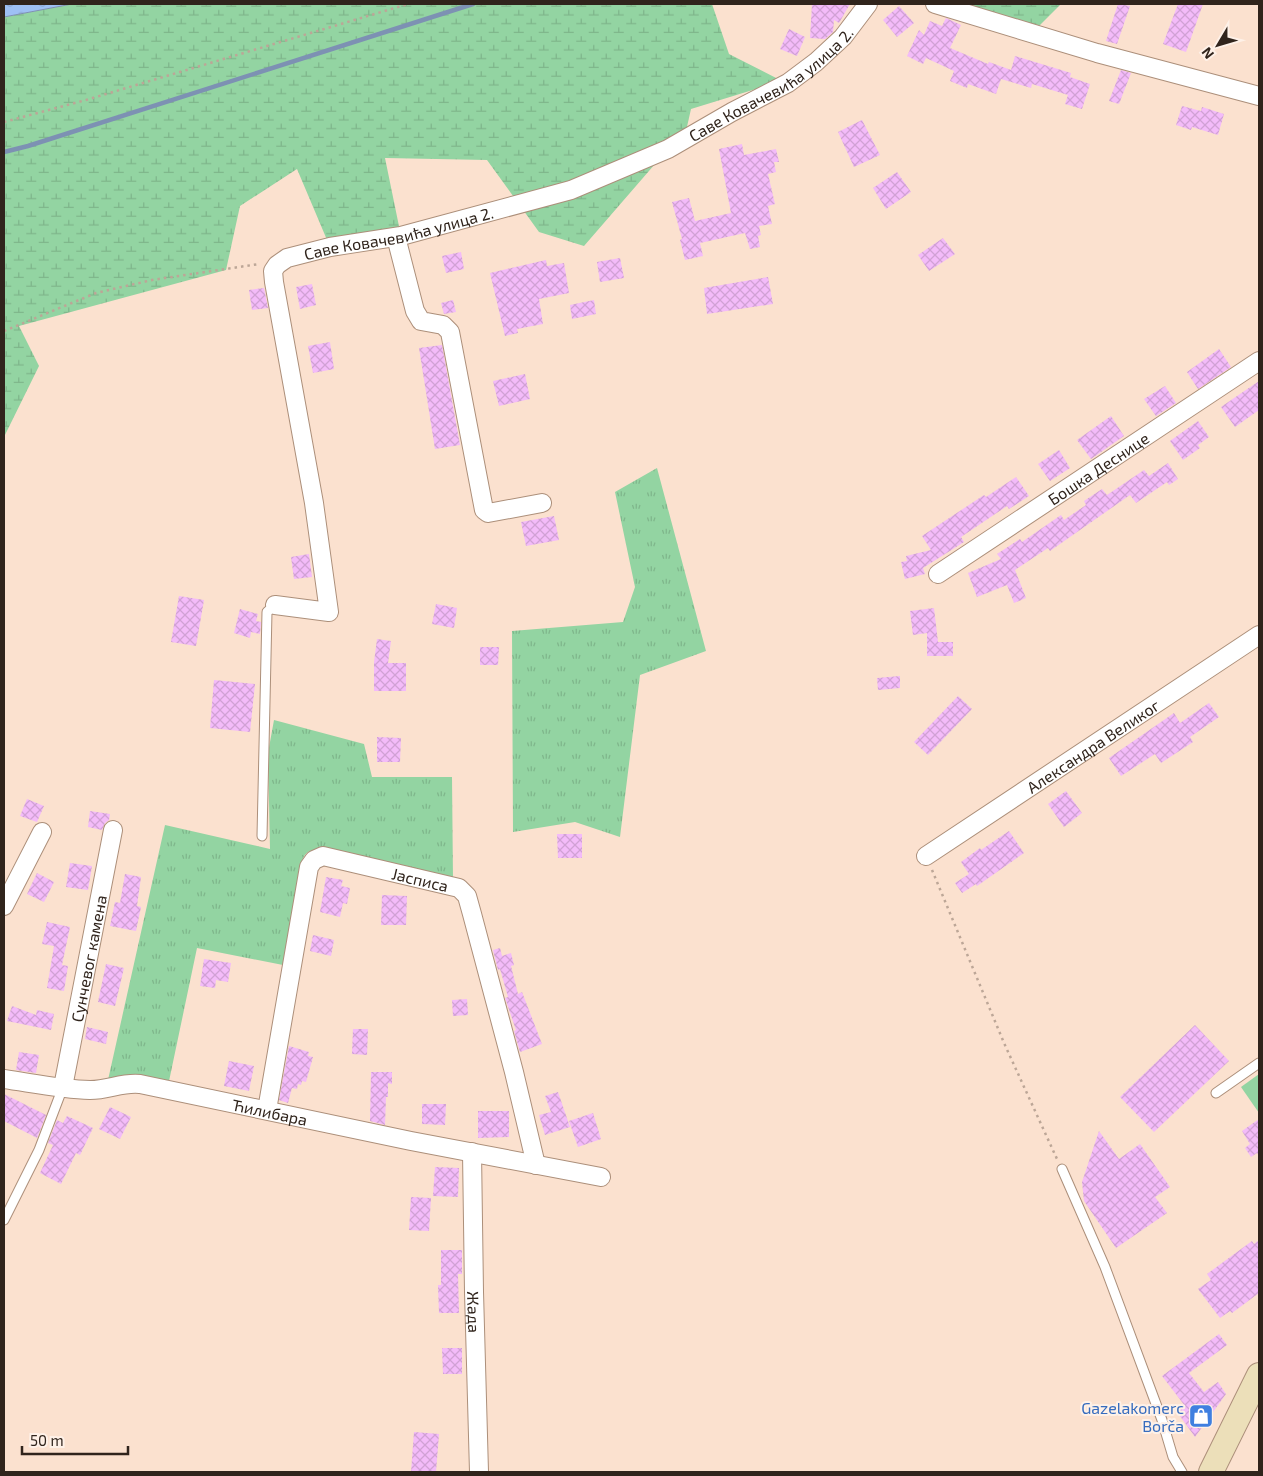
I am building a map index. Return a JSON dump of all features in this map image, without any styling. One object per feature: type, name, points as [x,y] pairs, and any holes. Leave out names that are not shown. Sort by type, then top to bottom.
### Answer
[{"type":"main road","points":[[1211,1472],[1259,1376]]},
{"type":"main road","points":[[1230,1472],[1259,1413]]},
{"type":"street","name":"Саве Ковачевића улица 2.","points":[[275,605],[329,612],[314,503],[274,282],[273,271],[277,265],[287,258],[330,247],[396,237],[571,190],[668,149],[795,77],[816,62],[843,37],[868,4]]},
{"type":"street","points":[[934,4],[1097,53],[1259,96]]},
{"type":"street","points":[[396,237],[415,311],[421,321],[443,325],[450,332],[484,510],[488,513],[542,503]]},
{"type":"street","name":"Бошка Деснице","points":[[938,574],[1259,362]]},
{"type":"street","name":"Александра Великог","points":[[926,856],[1259,635]]},
{"type":"street","name":"Сунчевог камена","points":[[63,1087],[113,830]]},
{"type":"street","points":[[4,906],[42,832]]},
{"type":"street","name":"Јасписа","points":[[267,1110],[309,867],[314,860],[323,856],[459,888],[465,892],[499,1016],[536,1164]]},
{"type":"street","name":"Ћилибара","points":[[4,1079],[87,1090],[105,1090],[132,1083],[411,1141],[536,1164]]},
{"type":"street","name":"Жада","points":[[472,1152],[479,1472]]},
{"type":"street","points":[[536,1164],[602,1178]]},
{"type":"lane","points":[[262,836],[267,612],[275,605]]},
{"type":"lane","points":[[1216,1093],[1259,1063]]},
{"type":"lane","points":[[4,1220],[39,1150],[63,1087]]},
{"type":"lane","points":[[1062,1169],[1105,1267],[1162,1420],[1172,1457],[1182,1472]]},
{"type":"path","points":[[4,122],[95,97],[408,4]]},
{"type":"path","points":[[4,331],[96,293],[152,280],[253,266],[287,258]]},
{"type":"path","points":[[926,856],[1004,1043],[1062,1169]]},
{"type":"green space","points":[[72,4],[712,4],[729,54],[782,81],[691,109],[684,140],[668,149],[584,246],[539,232],[487,160],[385,158],[401,236],[330,247],[297,169],[240,206],[226,270],[19,326],[39,366],[4,437],[4,17]]},
{"type":"green space","points":[[935,4],[1061,4],[1032,33]]},
{"type":"green space","points":[[657,468],[706,651],[640,675],[620,837],[575,822],[513,832],[512,631],[623,622],[635,587],[615,492]]},
{"type":"green space","points":[[274,720],[364,744],[372,777],[452,777],[453,880],[324,850],[315,850],[307,853],[302,861],[283,965],[197,948],[168,1086],[108,1080],[165,825],[270,849],[268,753]]},
{"type":"green space","points":[[1259,1074],[1259,1113],[1241,1087]]},
{"type":"water","points":[[4,4],[72,4],[4,17]]},
{"type":"building","points":[[812,4],[850,4],[839,23],[834,20],[833,32],[825,39],[810,38]]},
{"type":"building","points":[[1118,4],[1130,6],[1117,44],[1106,41]]},
{"type":"building","points":[[1178,4],[1203,4],[1186,52],[1163,44]]},
{"type":"building","points":[[899,6],[914,23],[897,37],[883,20]]},
{"type":"building","points":[[946,18],[961,25],[950,48],[988,64],[989,62],[1011,70],[1015,56],[1071,73],[1070,77],[1090,84],[1082,109],[1065,104],[1068,95],[1032,84],[1031,88],[1001,79],[996,94],[968,84],[967,88],[950,81],[954,71],[926,58],[923,64],[907,56],[919,30],[924,35],[930,21],[942,26]]},
{"type":"building","points":[[789,29],[805,37],[797,56],[780,49]]},
{"type":"building","points":[[1121,70],[1131,73],[1119,104],[1109,101]]},
{"type":"building","points":[[1182,106],[1201,111],[1202,107],[1224,114],[1218,135],[1192,127],[1191,130],[1176,125]]},
{"type":"building","points":[[862,120],[880,155],[854,167],[838,132]]},
{"type":"building","points":[[742,144],[744,155],[776,149],[779,162],[774,162],[776,172],[768,174],[775,204],[768,206],[772,224],[759,226],[761,235],[758,236],[760,247],[750,249],[745,233],[700,243],[703,256],[685,260],[680,240],[682,239],[672,202],[689,198],[695,221],[731,213],[719,149]]},
{"type":"building","points":[[897,172],[911,192],[886,209],[873,188]]},
{"type":"building","points":[[943,238],[955,254],[929,271],[918,255]]},
{"type":"building","points":[[461,252],[464,269],[446,273],[442,256]]},
{"type":"building","points":[[620,258],[624,278],[600,282],[597,262]]},
{"type":"building","points":[[546,260],[547,266],[564,263],[569,293],[539,299],[543,324],[517,329],[518,333],[505,336],[490,273]]},
{"type":"building","points":[[768,277],[773,304],[707,314],[704,288]]},
{"type":"building","points":[[312,284],[316,305],[300,309],[296,287]]},
{"type":"building","points":[[264,288],[268,308],[252,310],[249,290]]},
{"type":"building","points":[[453,300],[456,312],[444,314],[441,303]]},
{"type":"building","points":[[594,300],[596,314],[572,319],[570,305]]},
{"type":"building","points":[[330,342],[334,369],[313,373],[308,346]]},
{"type":"building","points":[[442,345],[460,445],[435,449],[419,348]]},
{"type":"building","points":[[1219,349],[1231,367],[1198,389],[1187,372]]},
{"type":"building","points":[[525,374],[530,399],[499,406],[493,381]]},
{"type":"building","points":[[1259,381],[1259,410],[1235,427],[1221,407]]},
{"type":"building","points":[[1165,386],[1176,403],[1156,416],[1144,399]]},
{"type":"building","points":[[1111,416],[1124,436],[1091,459],[1077,440]]},
{"type":"building","points":[[1198,421],[1209,437],[1198,445],[1200,448],[1183,460],[1170,441]]},
{"type":"building","points":[[1059,450],[1070,468],[1050,481],[1038,464]]},
{"type":"building","points":[[1168,463],[1178,479],[1169,485],[1167,482],[1136,503],[1130,495],[1050,551],[1048,548],[1015,570],[1026,598],[1014,603],[1007,585],[977,597],[968,573],[1001,559],[997,554],[1020,539],[1022,542],[1061,515],[1064,520],[1086,505],[1084,501],[1102,489],[1107,495],[1144,470],[1149,476]]},
{"type":"building","points":[[1016,477],[1029,496],[1009,509],[1007,506],[961,537],[964,542],[923,568],[925,574],[905,579],[901,562],[907,561],[906,556],[931,550],[922,536],[984,495],[986,497]]},
{"type":"building","points":[[554,516],[559,540],[526,546],[521,522]]},
{"type":"building","points":[[309,554],[312,577],[294,579],[291,557]]},
{"type":"building","points":[[179,596],[204,600],[196,646],[171,642]]},
{"type":"building","points":[[436,604],[457,608],[454,628],[432,624]]},
{"type":"building","points":[[934,608],[938,642],[953,642],[953,656],[927,656],[927,633],[913,635],[910,611]]},
{"type":"building","points":[[240,609],[258,614],[256,621],[261,622],[260,634],[251,632],[250,638],[234,633]]},
{"type":"building","points":[[377,639],[391,641],[388,663],[406,663],[406,691],[374,691],[374,662]]},
{"type":"building","points":[[480,647],[499,647],[498,665],[480,665]]},
{"type":"building","points":[[900,676],[900,688],[878,690],[877,678]]},
{"type":"building","points":[[214,680],[255,684],[250,732],[210,728]]},
{"type":"building","points":[[958,696],[972,709],[928,755],[914,742]]},
{"type":"building","points":[[1209,703],[1219,717],[1190,737],[1193,742],[1161,763],[1155,754],[1121,776],[1109,758],[1174,713],[1180,723]]},
{"type":"building","points":[[377,737],[401,738],[400,762],[377,762]]},
{"type":"building","points":[[1066,791],[1082,813],[1064,827],[1048,804]]},
{"type":"building","points":[[27,799],[44,806],[37,822],[20,816]]},
{"type":"building","points":[[90,811],[110,814],[109,820],[105,823],[102,830],[88,827]]},
{"type":"building","points":[[1009,831],[1024,853],[977,886],[976,884],[962,893],[955,883],[969,874],[961,862]]},
{"type":"building","points":[[557,834],[582,834],[582,858],[558,858]]},
{"type":"building","points":[[70,863],[92,866],[88,890],[66,887]]},
{"type":"building","points":[[37,873],[54,882],[44,902],[27,894]]},
{"type":"building","points":[[125,874],[141,877],[137,906],[141,907],[136,931],[110,926],[115,902],[120,903]]},
{"type":"building","points":[[326,877],[343,880],[341,886],[350,888],[347,904],[343,903],[340,917],[320,912]]},
{"type":"building","points":[[382,895],[407,896],[406,925],[381,925]]},
{"type":"building","points":[[47,922],[70,927],[62,965],[68,966],[64,991],[47,988],[54,946],[42,944]]},
{"type":"building","points":[[313,935],[334,940],[331,956],[310,951]]},
{"type":"building","points":[[500,948],[502,956],[511,953],[514,965],[511,966],[518,994],[522,992],[542,1044],[520,1052],[514,1031],[516,1030],[505,998],[508,997],[493,950]]},
{"type":"building","points":[[204,959],[231,963],[228,982],[216,980],[215,988],[200,986]]},
{"type":"building","points":[[106,964],[124,968],[115,1006],[98,1002]]},
{"type":"building","points":[[467,999],[468,1015],[453,1016],[452,1000]]},
{"type":"building","points":[[12,1006],[36,1015],[37,1010],[54,1014],[51,1030],[7,1021]]},
{"type":"building","points":[[1195,1025],[1229,1061],[1154,1132],[1120,1097]]},
{"type":"building","points":[[87,1027],[108,1032],[106,1044],[85,1039]]},
{"type":"building","points":[[353,1029],[368,1029],[367,1055],[352,1054]]},
{"type":"building","points":[[289,1046],[309,1052],[308,1056],[313,1057],[306,1082],[302,1081],[301,1085],[298,1084],[297,1089],[292,1088],[288,1103],[279,1100]]},
{"type":"building","points":[[19,1052],[39,1055],[36,1073],[16,1070]]},
{"type":"building","points":[[229,1061],[254,1066],[249,1091],[224,1086]]},
{"type":"building","points":[[371,1072],[392,1072],[392,1084],[388,1083],[388,1097],[386,1097],[385,1125],[370,1121]]},
{"type":"building","points":[[558,1092],[570,1127],[545,1135],[539,1115],[551,1112],[545,1096]]},
{"type":"building","points":[[4,1094],[46,1115],[37,1138],[4,1121]]},
{"type":"building","points":[[422,1104],[446,1104],[445,1125],[422,1124]]},
{"type":"building","points":[[110,1107],[131,1117],[120,1139],[99,1129]]},
{"type":"building","points":[[478,1111],[509,1111],[509,1137],[478,1138]]},
{"type":"building","points":[[593,1113],[601,1139],[578,1147],[569,1121]]},
{"type":"building","points":[[67,1116],[93,1128],[80,1155],[76,1153],[61,1184],[40,1173],[53,1145],[48,1143],[57,1120],[63,1123]]},
{"type":"building","points":[[1259,1119],[1259,1156],[1257,1153],[1251,1157],[1245,1148],[1250,1144],[1242,1131]]},
{"type":"building","points":[[1099,1131],[1119,1159],[1140,1144],[1170,1187],[1155,1197],[1167,1213],[1116,1248],[1084,1201],[1082,1182]]},
{"type":"building","points":[[435,1167],[459,1168],[458,1197],[433,1196]]},
{"type":"building","points":[[411,1197],[431,1198],[429,1231],[409,1230]]},
{"type":"building","points":[[1259,1240],[1259,1293],[1232,1313],[1230,1311],[1220,1318],[1198,1289],[1211,1280],[1207,1274],[1252,1241],[1254,1244]]},
{"type":"building","points":[[441,1250],[462,1250],[462,1274],[458,1274],[459,1313],[439,1313],[438,1285],[441,1285]]},
{"type":"building","points":[[1219,1334],[1227,1345],[1189,1373],[1204,1392],[1218,1382],[1226,1394],[1195,1437],[1177,1412],[1185,1406],[1162,1376]]},
{"type":"building","points":[[442,1348],[462,1348],[462,1374],[443,1374]]},
{"type":"building","points":[[414,1432],[439,1434],[436,1472],[411,1472]]},
{"type":"waterway","points":[[4,152],[28,146],[473,4]]},
{"type":"place","name":"Gazelakomerc Borča","points":[[1201,1416]]}]
